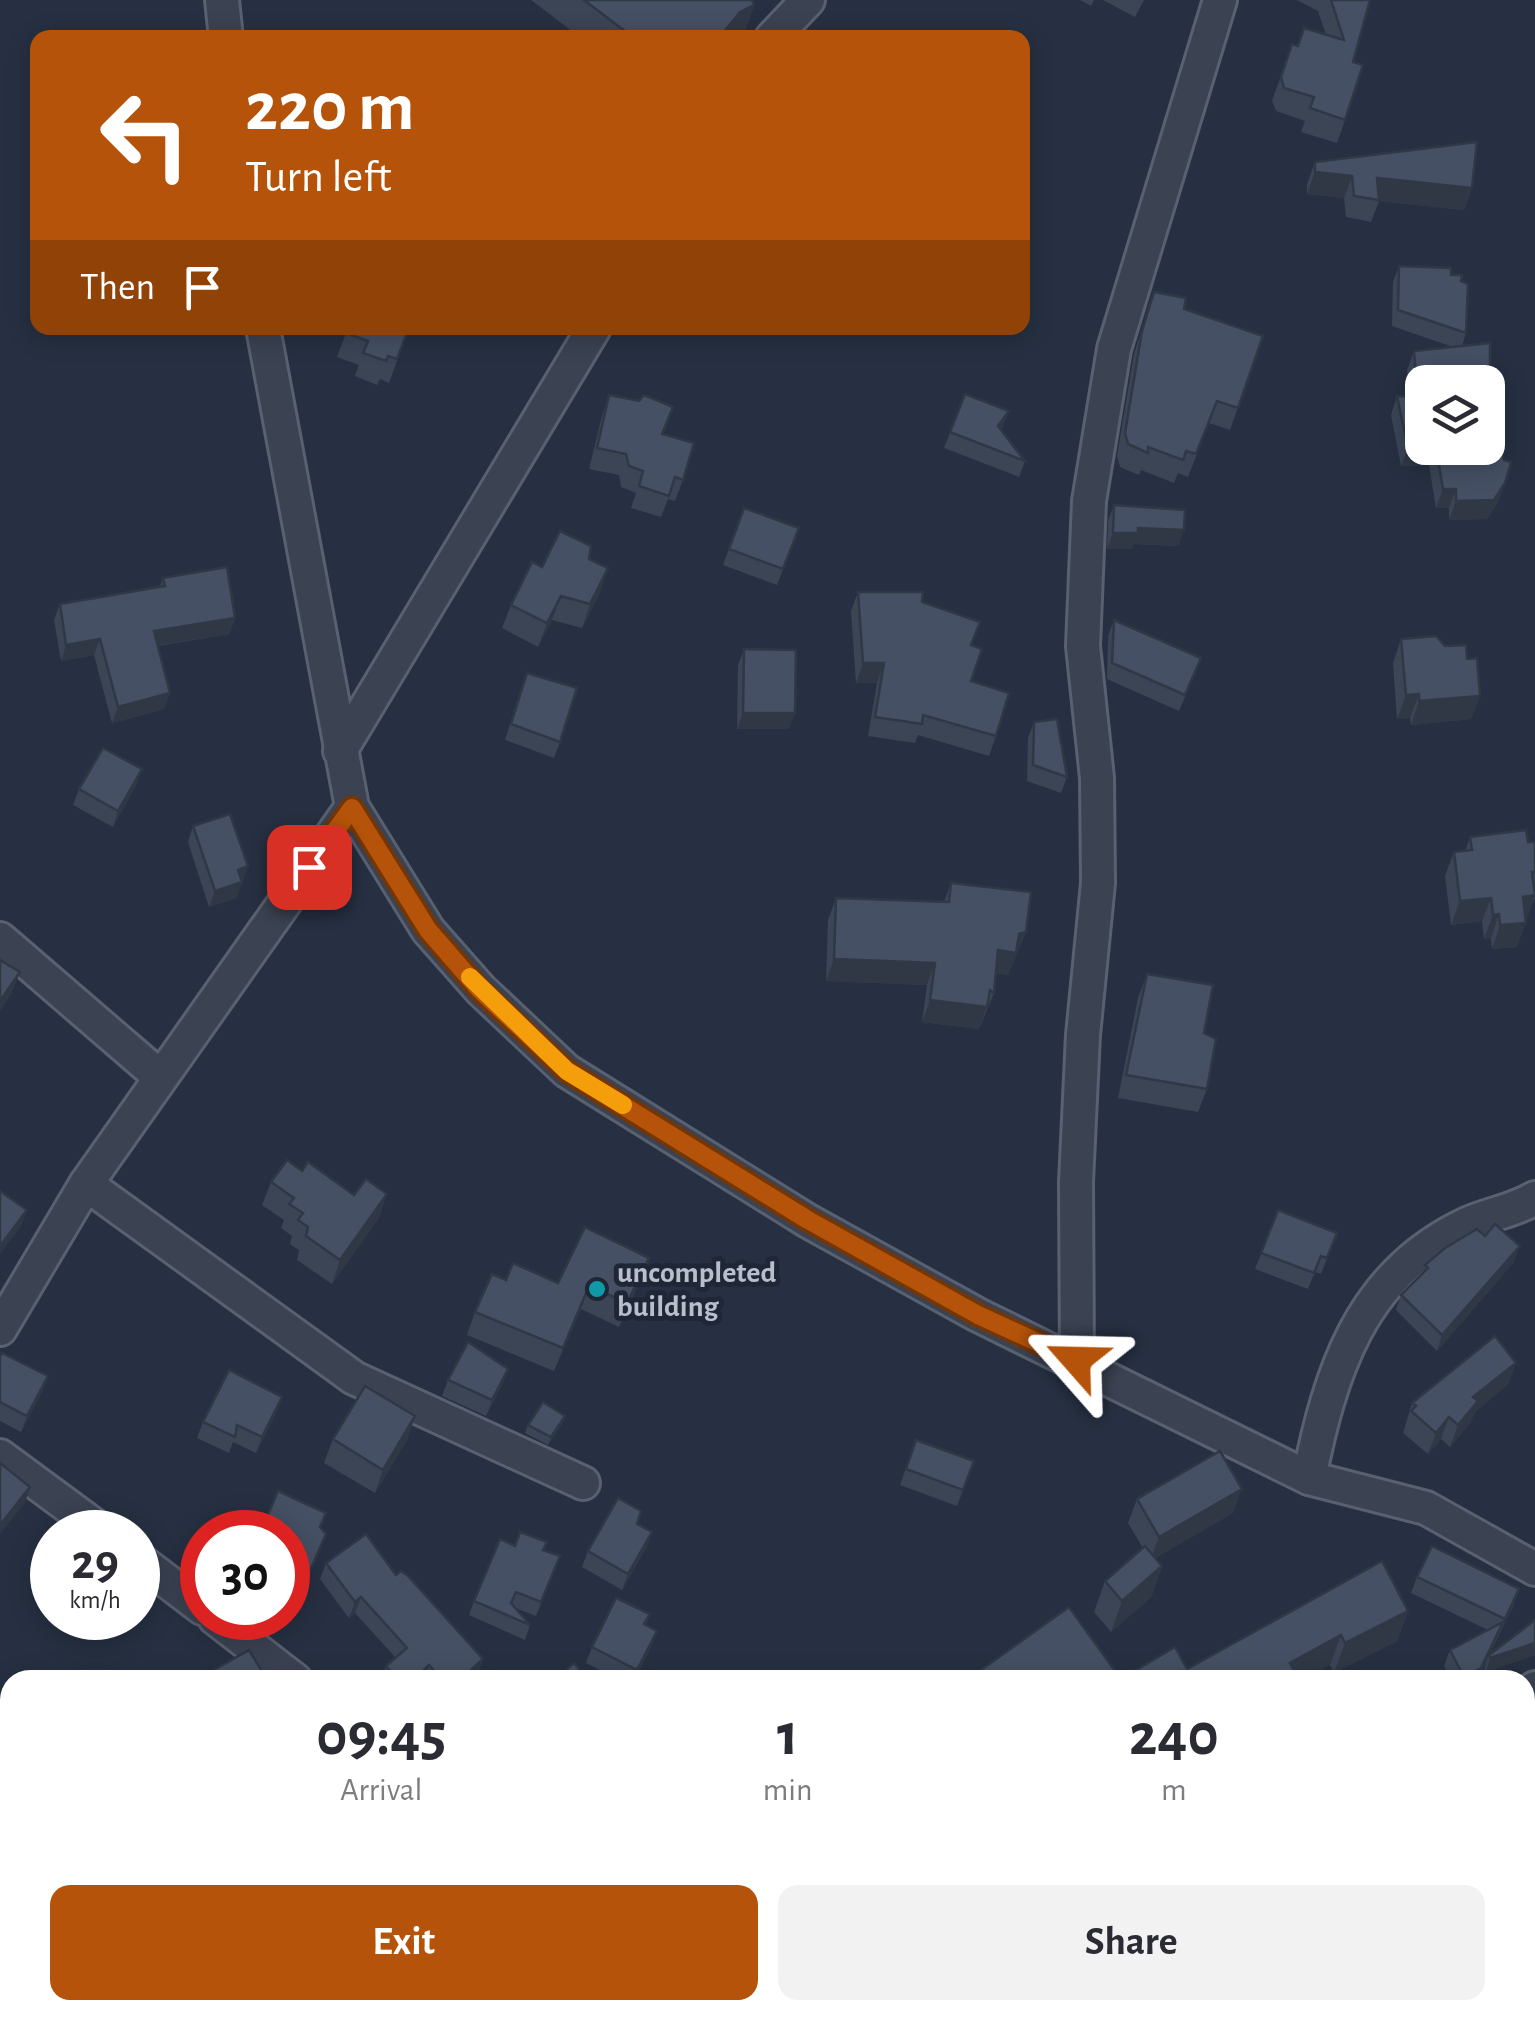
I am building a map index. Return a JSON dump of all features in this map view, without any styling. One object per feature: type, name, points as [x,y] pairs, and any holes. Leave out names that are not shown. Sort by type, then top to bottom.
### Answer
[{"type":"street","points":[[222,0],[225,30]]},
{"type":"street","points":[[780,30],[808,0]]},
{"type":"street","points":[[1076,1360],[1076,1182],[1083,1036],[1098,883],[1097,778],[1083,646],[1089,501],[1114,349],[1220,0]]},
{"type":"street","points":[[263,335],[352,808],[428,930],[480,990],[567,1071],[808,1220],[978,1315],[1310,1478],[1426,1508],[1535,1569]]},
{"type":"street","points":[[340,751],[590,335]]},
{"type":"street","points":[[0,1329],[86,1184],[352,808]]},
{"type":"street","points":[[0,939],[159,1076]]},
{"type":"street","points":[[86,1184],[354,1378],[584,1483]]},
{"type":"street","points":[[1310,1478],[1326,1396],[1340,1360],[1384,1288],[1418,1254],[1464,1225],[1535,1198]]},
{"type":"street","points":[[0,1456],[73,1510]]},
{"type":"street","points":[[160,1575],[180,1591]]},
{"type":"street","points":[[243,1640],[282,1670]]},
{"type":"building","points":[[584,0],[752,0],[754,5],[740,12],[725,30],[623,30]]},
{"type":"building","points":[[1331,0],[1370,0],[1353,62],[1363,65],[1345,120],[1310,108],[1314,97],[1284,88],[1281,77],[1292,44],[1298,46],[1304,28],[1344,40]]},
{"type":"building","points":[[1477,142],[1472,188],[1377,178],[1379,200],[1354,196],[1352,176],[1315,172],[1315,162]]},
{"type":"building","points":[[1399,266],[1451,268],[1451,275],[1462,275],[1461,281],[1468,284],[1466,333],[1398,310]]},
{"type":"building","points":[[1154,292],[1186,298],[1184,309],[1263,336],[1238,408],[1217,401],[1196,454],[1186,451],[1183,460],[1148,447],[1148,453],[1128,444],[1125,433],[1142,331]]},
{"type":"building","points":[[352,335],[406,335],[397,359],[388,356],[386,361],[363,353],[368,341]]},
{"type":"building","points":[[1490,343],[1490,365],[1415,365],[1414,351]]},
{"type":"building","points":[[965,394],[1009,411],[998,426],[1025,461],[950,432]]},
{"type":"building","points":[[609,395],[639,401],[644,395],[673,407],[662,434],[694,443],[683,480],[675,477],[669,496],[639,486],[643,471],[629,466],[626,454],[597,448]]},
{"type":"building","points":[[1397,396],[1405,396],[1405,434]]},
{"type":"building","points":[[1511,462],[1505,483],[1494,500],[1456,501],[1456,489],[1443,489],[1439,465]]},
{"type":"building","points":[[1114,505],[1185,510],[1184,530],[1138,528],[1138,533],[1113,533]]},
{"type":"building","points":[[744,508],[799,528],[783,569],[729,549]]},
{"type":"building","points":[[560,531],[591,546],[589,559],[608,568],[590,604],[561,596],[547,623],[511,605],[532,562],[542,567]]},
{"type":"building","points":[[227,567],[235,618],[154,631],[170,693],[118,707],[100,639],[66,645],[60,604],[165,586],[163,578]]},
{"type":"building","points":[[858,592],[923,592],[922,602],[980,622],[971,645],[982,649],[971,681],[1009,693],[996,736],[923,715],[922,724],[875,717],[884,663],[863,663]]},
{"type":"building","points":[[1114,620],[1201,658],[1185,695],[1112,663]]},
{"type":"building","points":[[1436,636],[1445,646],[1466,645],[1467,659],[1477,658],[1480,696],[1419,701],[1419,694],[1406,695],[1401,639]]},
{"type":"building","points":[[744,649],[796,650],[795,713],[743,713]]},
{"type":"building","points":[[527,673],[577,688],[560,742],[511,724]]},
{"type":"building","points":[[1057,719],[1067,777],[1033,765],[1034,722]]},
{"type":"building","points":[[103,748],[142,769],[118,811],[79,789]]},
{"type":"building","points":[[230,814],[248,866],[238,870],[242,882],[215,891],[193,826]]},
{"type":"building","points":[[1526,830],[1528,842],[1535,842],[1535,895],[1523,897],[1526,923],[1500,925],[1499,914],[1493,915],[1491,898],[1460,901],[1454,852],[1472,850],[1470,837]]},
{"type":"building","points":[[951,883],[1031,892],[1026,932],[1019,934],[1016,953],[998,950],[994,993],[990,990],[987,1007],[930,1000],[935,963],[834,959],[836,898],[949,902]]},
{"type":"building","points":[[0,960],[20,972],[0,1001]]},
{"type":"building","points":[[1147,974],[1213,985],[1204,1033],[1216,1039],[1207,1089],[1126,1075]]},
{"type":"building","points":[[287,1160],[302,1171],[308,1162],[354,1195],[366,1179],[387,1194],[340,1260],[306,1236],[308,1227],[298,1220],[303,1213],[289,1204],[294,1198],[271,1182]]},
{"type":"building","points":[[0,1191],[27,1210],[0,1246]]},
{"type":"building","points":[[1278,1210],[1337,1233],[1327,1258],[1321,1256],[1314,1273],[1261,1253]]},
{"type":"building","points":[[1495,1224],[1520,1246],[1442,1335],[1401,1295],[1445,1248],[1477,1229],[1485,1236]]},
{"type":"building","points":[[585,1227],[649,1258],[627,1303],[589,1286],[563,1348],[475,1312],[492,1274],[506,1280],[513,1263],[558,1283]]},
{"type":"building","points":[[1495,1336],[1516,1363],[1473,1397],[1478,1401],[1458,1425],[1449,1417],[1436,1433],[1411,1411],[1416,1406],[1412,1403]]},
{"type":"building","points":[[468,1342],[508,1369],[492,1400],[448,1380]]},
{"type":"building","points":[[2,1353],[48,1376],[27,1416],[0,1402]]},
{"type":"building","points":[[229,1370],[282,1397],[262,1437],[237,1425],[235,1437],[203,1422]]},
{"type":"building","points":[[365,1386],[415,1416],[383,1470],[333,1439]]},
{"type":"building","points":[[543,1402],[565,1416],[551,1437],[528,1425]]},
{"type":"building","points":[[916,1440],[974,1461],[963,1490],[906,1469]]},
{"type":"building","points":[[1220,1451],[1242,1489],[1159,1537],[1137,1499]]},
{"type":"building","points":[[0,1463],[30,1487],[0,1525]]},
{"type":"building","points":[[278,1491],[326,1513],[320,1527],[326,1534],[310,1571],[310,1510],[270,1510]]},
{"type":"building","points":[[618,1498],[641,1511],[637,1524],[652,1532],[628,1574],[588,1551]]},
{"type":"building","points":[[520,1532],[547,1542],[543,1550],[560,1556],[541,1602],[516,1592],[511,1603],[530,1625],[474,1601],[500,1539],[515,1546]]},
{"type":"building","points":[[366,1534],[396,1575],[401,1571],[408,1576],[483,1659],[471,1670],[434,1670],[429,1665],[424,1670],[389,1670],[386,1666],[407,1648],[361,1597],[355,1602],[326,1563]]},
{"type":"building","points":[[1145,1546],[1162,1566],[1122,1601],[1105,1581]]},
{"type":"building","points":[[1432,1546],[1519,1589],[1505,1619],[1417,1577]]},
{"type":"building","points":[[1382,1561],[1408,1611],[1345,1643],[1341,1635],[1290,1663],[1294,1670],[1136,1670],[1175,1647],[1187,1669]]},
{"type":"building","points":[[616,1598],[650,1614],[644,1624],[657,1631],[637,1670],[592,1647]]},
{"type":"building","points":[[1069,1607],[1114,1670],[981,1670]]},
{"type":"building","points":[[1535,1620],[1535,1643],[1490,1658],[1489,1655]]},
{"type":"building","points":[[1503,1622],[1477,1670],[1460,1670],[1450,1650]]},
{"type":"building","points":[[249,1650],[261,1670],[214,1670]]},
{"type":"slow traffic","points":[[470,977],[567,1071],[623,1105]]},
{"type":"place","name":"uncompleted building","points":[[597,1289]]},
{"type":"route","points":[[309,867],[352,808],[428,930],[480,990],[567,1071],[808,1220],[978,1315],[1076,1360]]}]
